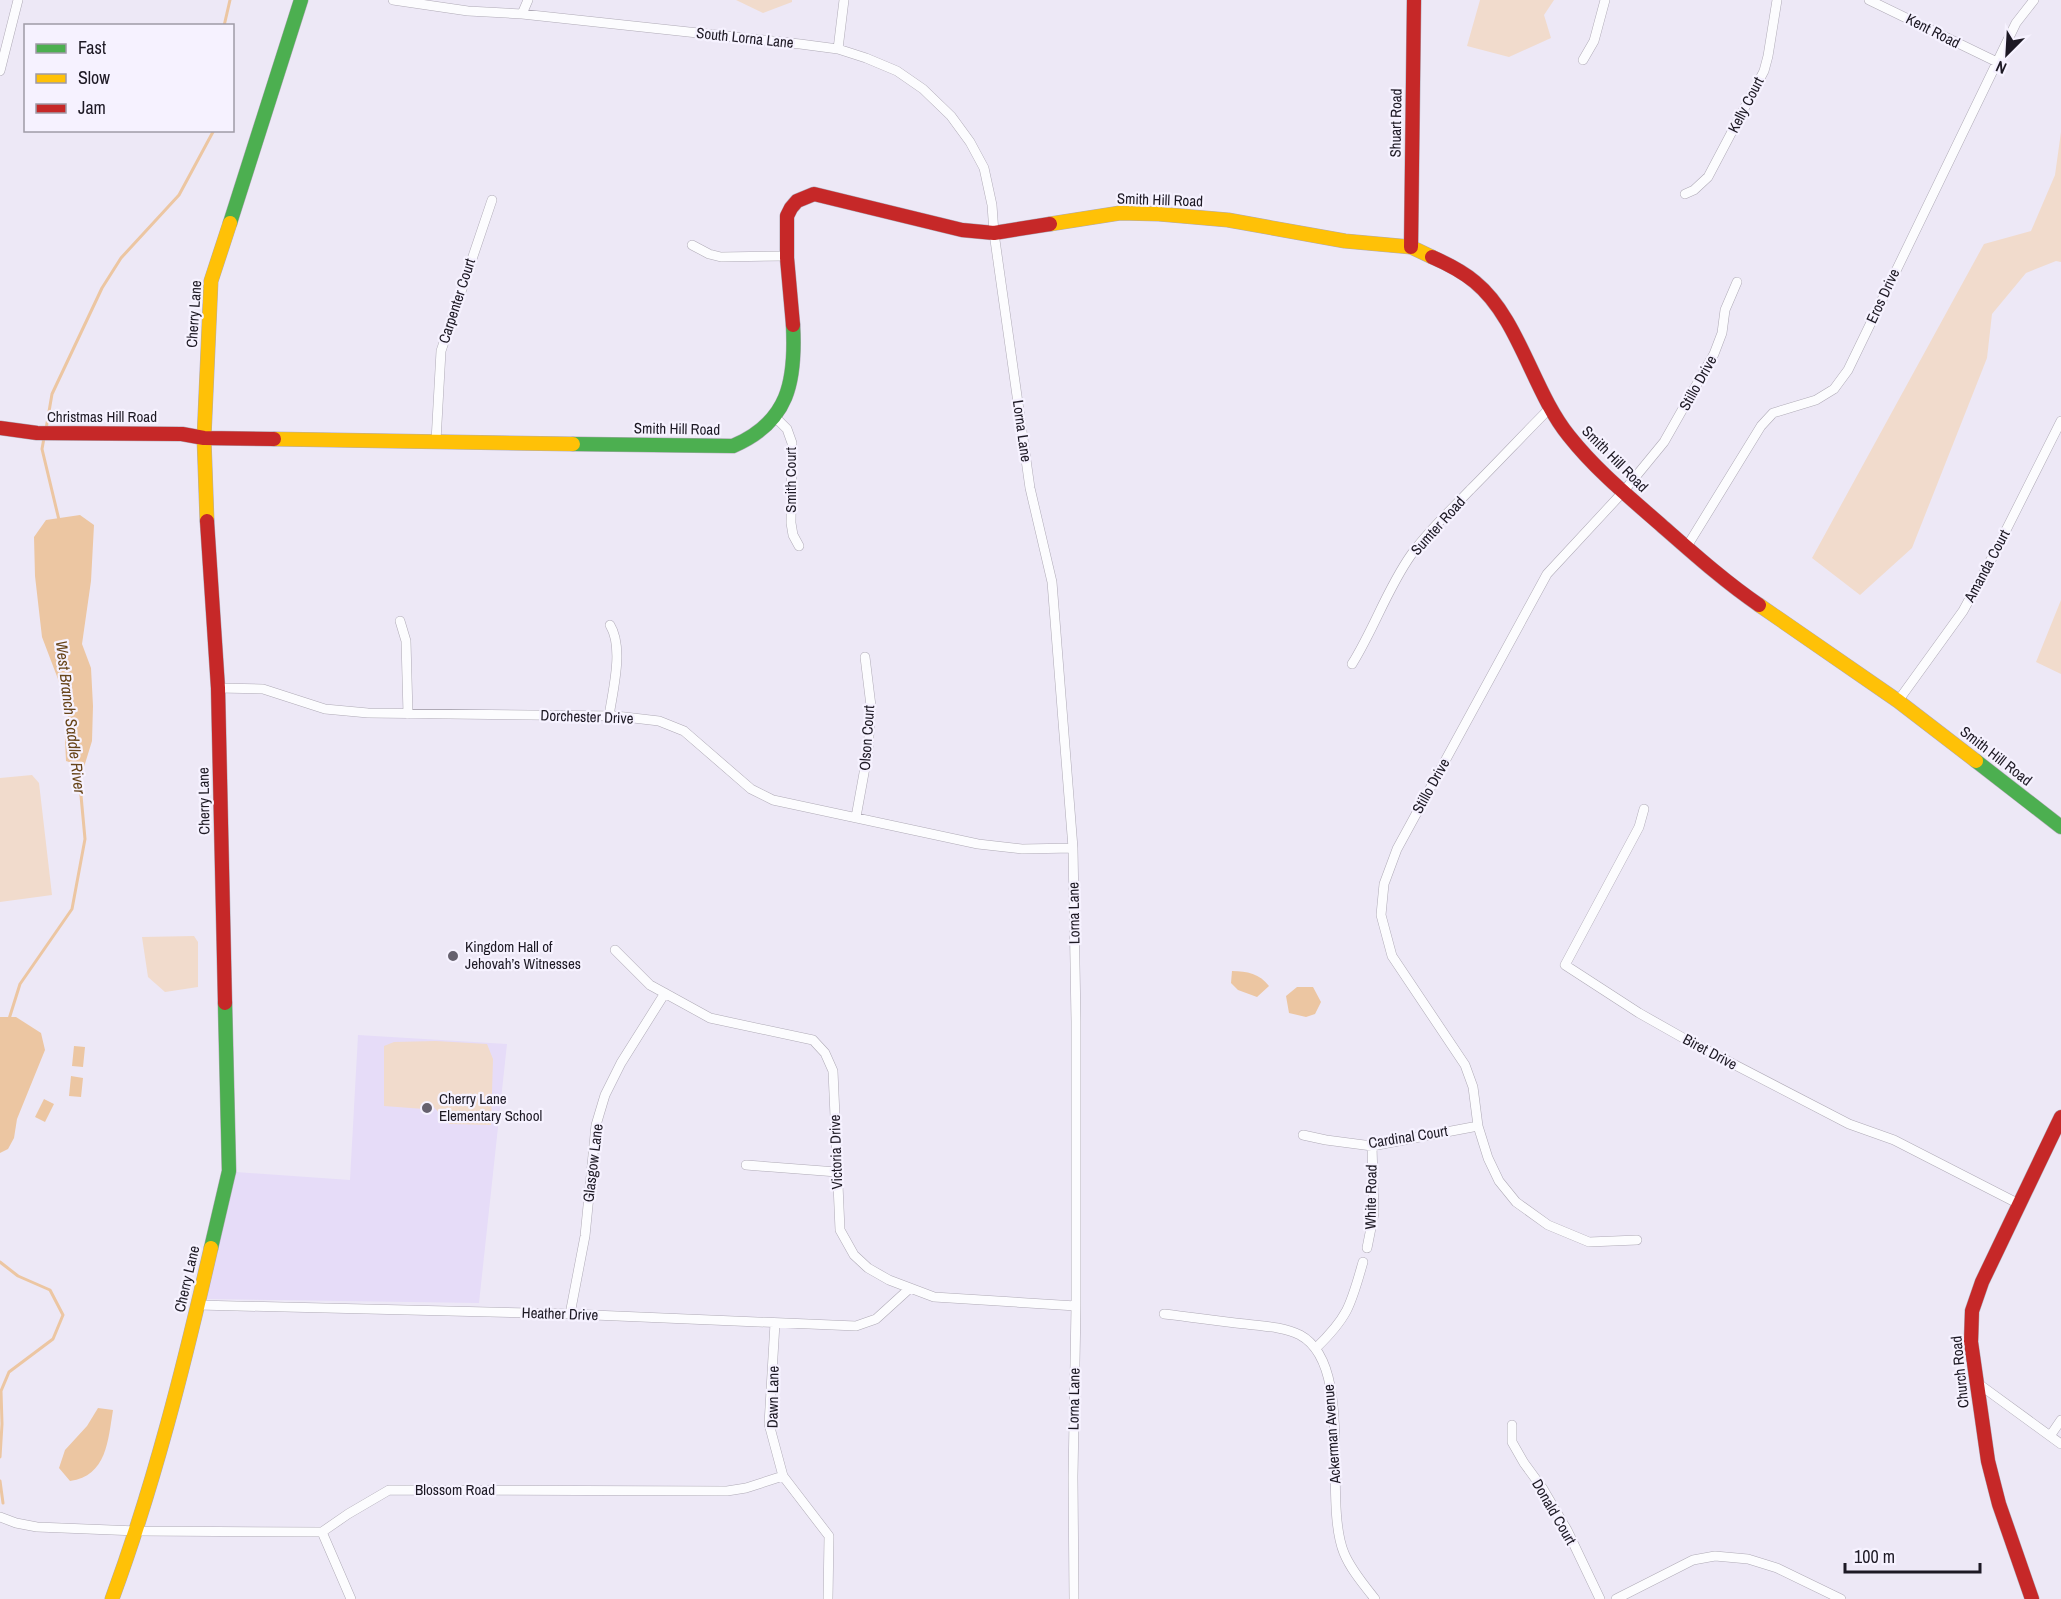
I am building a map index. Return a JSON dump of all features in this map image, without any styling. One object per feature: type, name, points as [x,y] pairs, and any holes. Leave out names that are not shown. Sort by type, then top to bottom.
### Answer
[{"type":"street","points":[[0,70],[18,0]]},
{"type":"street","name":"Cherry Lane","points":[[112,1599],[137,1531],[198,1305],[229,1171],[218,688],[206,510],[204,438],[211,281],[301,0]]},
{"type":"street","name":"South Lorna Lane","points":[[393,0],[468,11],[522,14],[838,49],[897,71],[923,89],[951,116],[970,142],[984,168],[992,205],[994,233]]},
{"type":"street","points":[[522,14],[528,0]]},
{"type":"street","points":[[838,49],[844,0]]},
{"type":"street","name":"Shuart Road","points":[[1411,247],[1414,0]]},
{"type":"street","points":[[1583,60],[1594,41],[1605,0]]},
{"type":"street","name":"Kelly Court","points":[[1685,194],[1694,190],[1708,177],[1764,71],[1777,0]]},
{"type":"street","name":"Kent Road","points":[[1869,0],[1997,62]]},
{"type":"street","name":"Eros Drive","points":[[1686,548],[1761,426],[1773,413],[1816,400],[1834,389],[1848,370],[2016,23],[2034,0]]},
{"type":"street","name":"Smith Hill Road","points":[[204,438],[544,445],[733,446],[750,440],[775,417],[786,398],[793,370],[794,352],[786,256],[787,215],[792,205],[803,196],[814,194],[932,224],[994,233],[1120,213],[1159,214],[1228,220],[1345,241],[1411,247],[1456,268],[1477,283],[1494,302],[1517,340],[1550,408],[1568,435],[1592,463],[1623,492],[1730,585],[1898,701],[2061,827]]},
{"type":"street","name":"Carpenter Court","points":[[436,441],[441,351],[492,200]]},
{"type":"street","name":"Lorna Lane","points":[[994,233],[1030,488],[1052,582],[1073,848],[1076,1021],[1076,1306],[1072,1475],[1074,1599]]},
{"type":"street","points":[[692,245],[709,254],[722,257],[786,256]]},
{"type":"street","name":"Stillo Drive","points":[[1637,1240],[1589,1242],[1548,1226],[1516,1202],[1499,1180],[1488,1158],[1478,1126],[1473,1087],[1465,1065],[1392,956],[1381,915],[1384,884],[1397,849],[1547,574],[1623,492],[1664,442],[1714,354],[1722,333],[1725,310],[1737,282]]},
{"type":"street","name":"Sumter Road","points":[[1352,664],[1363,647],[1392,586],[1411,555],[1435,526],[1550,408]]},
{"type":"street","name":"Smith Court","points":[[775,417],[787,429],[792,443],[791,523],[793,535],[799,546]]},
{"type":"street","name":"Amanda Court","points":[[1898,701],[1963,610],[2061,421]]},
{"type":"street","name":"Christmas Hill Road","points":[[0,428],[38,433],[182,434],[204,438]]},
{"type":"street","points":[[400,621],[406,641],[408,714]]},
{"type":"street","points":[[609,716],[618,647],[616,634],[610,625]]},
{"type":"street","name":"Olson Court","points":[[856,817],[870,729],[871,706],[865,657]]},
{"type":"street","name":"Dorchester Drive","points":[[218,688],[263,689],[325,709],[368,713],[609,716],[659,721],[684,731],[751,789],[774,800],[978,844],[1022,849],[1073,848]]},
{"type":"street","name":"Biret Drive","points":[[1644,809],[1639,827],[1565,965],[1639,1013],[1685,1039],[1849,1124],[1894,1140],[2019,1204]]},
{"type":"street","name":"Victoria Drive","points":[[615,950],[650,985],[710,1018],[813,1040],[825,1053],[833,1071],[840,1230],[854,1255],[868,1268],[909,1289],[934,1297],[1076,1306]]},
{"type":"street","name":"Glasgow Lane","points":[[570,1314],[585,1236],[596,1125],[605,1095],[621,1063],[665,993]]},
{"type":"street","name":"Church Road","points":[[2032,1599],[1999,1504],[1988,1461],[1971,1342],[1972,1311],[1982,1282],[2061,1117]]},
{"type":"street","name":"Cardinal Court","points":[[1303,1135],[1372,1146],[1478,1126]]},
{"type":"street","name":"White Road","points":[[1367,1248],[1374,1213],[1372,1146]]},
{"type":"street","points":[[746,1164],[837,1172]]},
{"type":"street","points":[[1164,1314],[1276,1328],[1299,1335],[1316,1348],[1333,1332],[1346,1314],[1363,1262]]},
{"type":"street","name":"Heather Drive","points":[[198,1305],[570,1314],[856,1326],[876,1319],[909,1289]]},
{"type":"street","name":"Dawn Lane","points":[[775,1323],[769,1424],[783,1476],[829,1536],[828,1599]]},
{"type":"street","name":"Ackerman Avenue","points":[[1316,1348],[1327,1370],[1333,1395],[1338,1517],[1344,1552],[1375,1599]]},
{"type":"street","points":[[1976,1382],[2061,1444]]},
{"type":"street","points":[[2050,1436],[2061,1420]]},
{"type":"street","name":"Donald Court","points":[[1512,1425],[1512,1442],[1567,1530],[1600,1599]]},
{"type":"street","name":"Blossom Road","points":[[322,1532],[389,1490],[727,1491],[746,1488],[783,1476]]},
{"type":"street","points":[[0,1517],[37,1527],[137,1531],[322,1532],[351,1599]]},
{"type":"street","points":[[1616,1599],[1693,1560],[1715,1556],[1748,1558],[1778,1568],[1841,1599]]},
{"type":"shaded area","points":[[736,0],[792,0],[792,2],[763,13]]},
{"type":"shaded area","points":[[1480,0],[1554,0],[1544,15],[1551,38],[1509,57],[1467,46]]},
{"type":"shaded area","points":[[2061,132],[2061,262],[2056,261],[2026,273],[1992,314],[1987,358],[1912,548],[1860,595],[1812,558],[1984,244],[2031,231],[2055,175]]},
{"type":"shaded area","points":[[2061,600],[2061,674],[2036,662]]},
{"type":"shaded area","points":[[32,775],[39,783],[52,895],[0,902],[0,778]]},
{"type":"shaded area","points":[[194,936],[198,942],[198,987],[165,992],[148,977],[142,937]]},
{"type":"shaded area","name":"Cherry Lane Elementary School","points":[[358,1035],[507,1044],[479,1303],[206,1299],[236,1172],[350,1180]]},
{"type":"shaded area","points":[[436,1041],[487,1044],[493,1059],[491,1125],[449,1124],[432,1105],[424,1109],[384,1106],[384,1046],[394,1042]]},
{"type":"water","points":[[80,515],[94,525],[91,581],[82,644],[91,668],[93,706],[92,741],[84,767],[66,761],[65,738],[69,708],[42,637],[35,576],[34,537],[46,520]]},
{"type":"water","points":[[1232,971],[1253,974],[1269,986],[1257,997],[1238,990],[1231,983]]},
{"type":"water","points":[[1297,987],[1313,987],[1321,1002],[1315,1014],[1306,1017],[1289,1013],[1286,996]]},
{"type":"water","points":[[0,1017],[16,1017],[41,1033],[45,1050],[17,1119],[14,1138],[8,1149],[0,1153]]},
{"type":"water","points":[[74,1046],[85,1047],[83,1067],[72,1066]]},
{"type":"water","points":[[71,1076],[83,1078],[81,1097],[69,1096]]},
{"type":"water","points":[[44,1099],[54,1104],[45,1122],[35,1117]]},
{"type":"water","points":[[98,1408],[113,1410],[104,1455],[92,1472],[70,1481],[59,1468],[65,1450],[87,1426]]},
{"type":"waterway","name":"West Branch Saddle River","points":[[224,24],[230,0]]},
{"type":"waterway","name":"West Branch Saddle River","points":[[46,429],[52,394],[102,288],[121,258],[179,195],[213,132]]},
{"type":"waterway","name":"West Branch Saddle River","points":[[44,438],[42,449],[59,520]]},
{"type":"waterway","name":"West Branch Saddle River","points":[[9,1019],[20,984],[72,909],[85,839],[78,763]]},
{"type":"waterway","name":"West Branch Saddle River","points":[[0,1262],[18,1276],[50,1290],[63,1315],[53,1339],[9,1372],[1,1391],[0,1457]]},
{"type":"waterway","name":"West Branch Saddle River","points":[[0,1481],[3,1503]]},
{"type":"traffic: fast","points":[[230,223],[301,0]]},
{"type":"traffic: fast","points":[[573,444],[733,446],[752,436],[766,425],[785,398],[793,364],[793,325]]},
{"type":"traffic: fast","points":[[1976,761],[2061,827]]},
{"type":"traffic: fast","points":[[211,1248],[229,1171],[225,1003]]},
{"type":"traffic: slow","points":[[1050,224],[1120,213],[1159,214],[1228,220],[1345,241],[1411,247],[1432,257]]},
{"type":"traffic: slow","points":[[207,521],[204,438],[211,281],[230,223]]},
{"type":"traffic: slow","points":[[274,439],[573,444]]},
{"type":"traffic: slow","points":[[1759,605],[1898,701],[1976,761]]},
{"type":"traffic: slow","points":[[112,1599],[167,1425],[211,1248]]},
{"type":"traffic: jam","points":[[1411,247],[1414,0]]},
{"type":"traffic: jam","points":[[793,325],[787,258],[787,216],[797,201],[814,194],[962,230],[994,233],[1050,224]]},
{"type":"traffic: jam","points":[[1432,257],[1465,274],[1490,297],[1515,335],[1556,418],[1590,460],[1625,494],[1697,556],[1759,605]]},
{"type":"traffic: jam","points":[[0,428],[37,433],[182,434],[204,438],[274,439]]},
{"type":"traffic: jam","points":[[207,521],[218,688],[225,1003]]},
{"type":"traffic: jam","points":[[2032,1599],[1999,1504],[1988,1461],[1971,1342],[1972,1311],[1982,1282],[2061,1117]]},
{"type":"place","name":"Kingdom Hall of Jehovah’s Witnesses","points":[[453,956]]},
{"type":"place","name":"Cherry Lane Elementary School","points":[[427,1108]]}]
